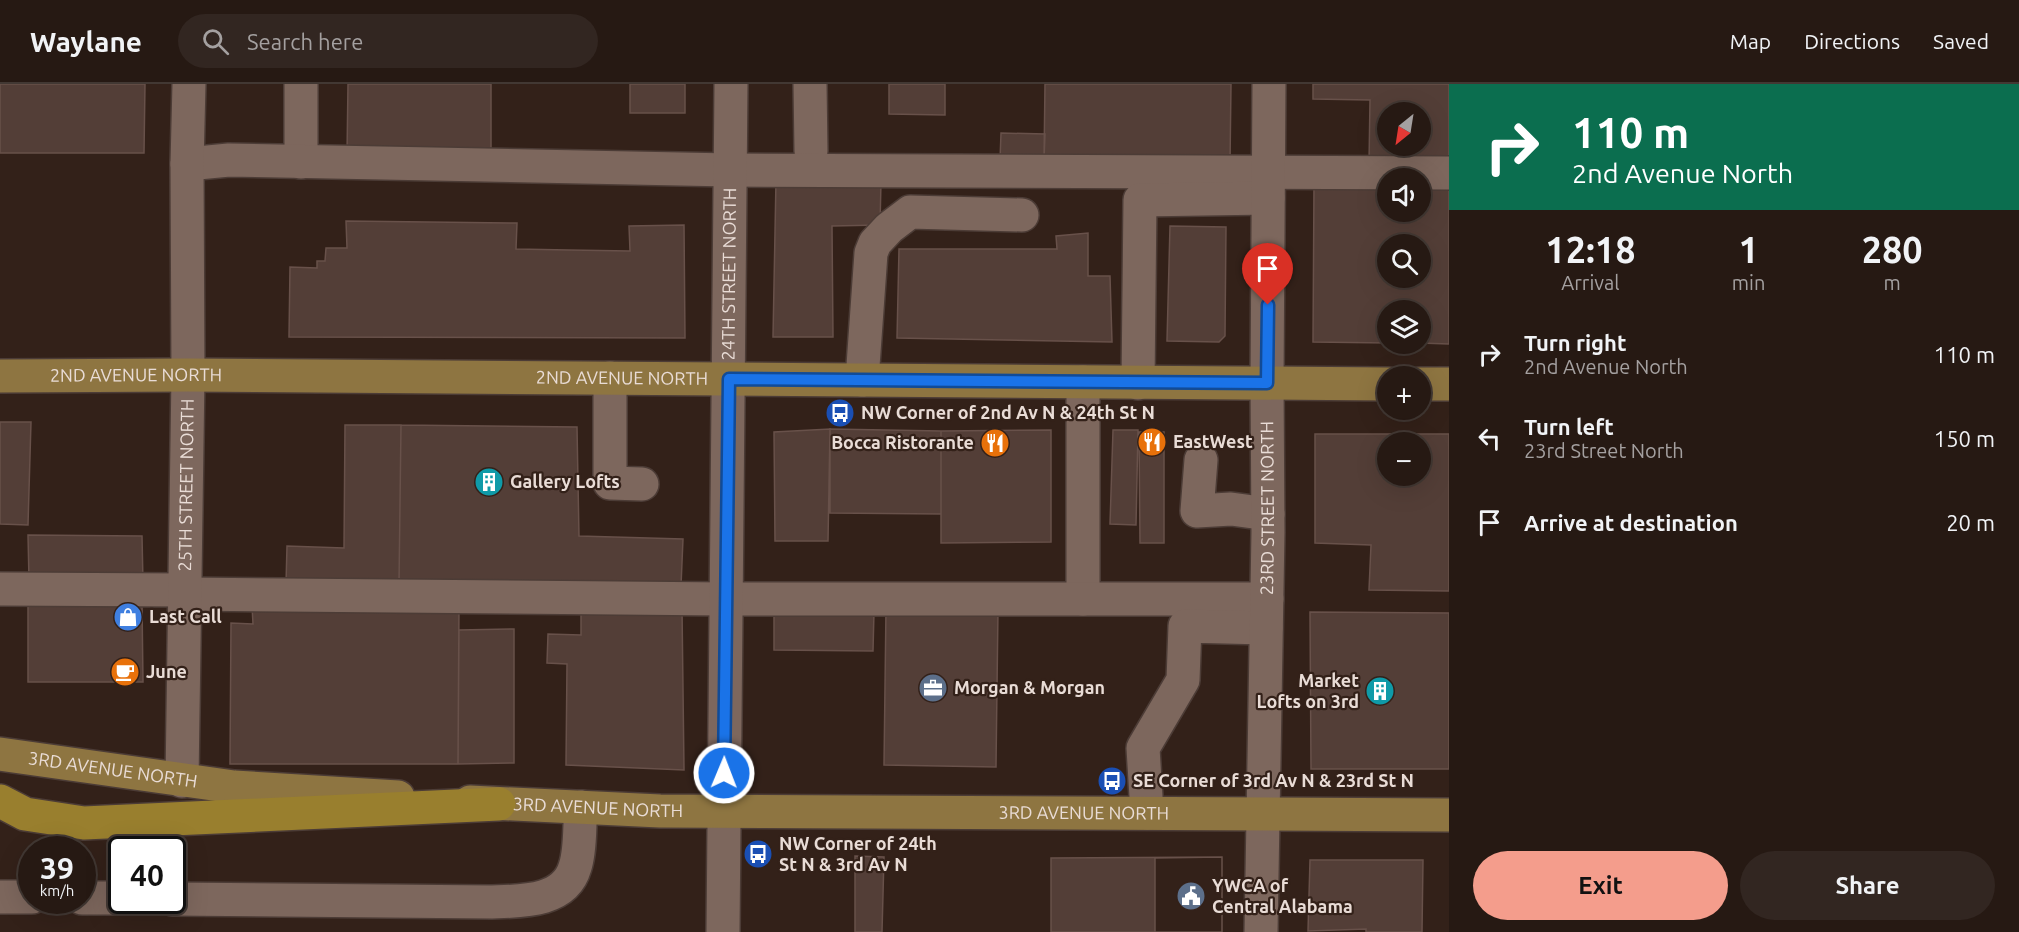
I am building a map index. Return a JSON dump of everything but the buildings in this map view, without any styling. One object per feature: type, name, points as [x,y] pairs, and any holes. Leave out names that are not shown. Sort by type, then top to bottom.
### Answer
[{"type":"highway","points":[[0,801],[25,814],[84,823],[499,804]]},
{"type":"main road","name":"2ND AVENUE NORTH","points":[[0,376],[188,375],[1377,384]]},
{"type":"main road","points":[[1431,384],[1449,384]]},
{"type":"main road","name":"3RD AVENUE NORTH","points":[[0,754],[234,787],[499,804],[660,811],[1449,815]]},
{"type":"street","name":"25TH STREET NORTH","points":[[182,781],[188,375],[189,84]]},
{"type":"street","points":[[301,84],[301,162]]},
{"type":"street","name":"24TH STREET NORTH","points":[[723,932],[731,84]]},
{"type":"street","points":[[810,84],[811,151]]},
{"type":"street","name":"23RD STREET NORTH","points":[[1261,932],[1268,514],[1269,84]]},
{"type":"street","points":[[187,164],[263,158],[301,162],[533,161],[730,170],[1268,185]]},
{"type":"street","points":[[1138,383],[1140,200],[1268,185],[1449,173]]},
{"type":"street","points":[[862,380],[871,253],[875,243],[889,228],[910,212],[1022,214]]},
{"type":"street","points":[[610,378],[610,483],[642,484]]},
{"type":"street","points":[[1083,382],[1083,599]]},
{"type":"street","points":[[1201,460],[1197,511],[1231,509],[1268,514]]},
{"type":"street","points":[[0,589],[726,599],[1083,599],[1267,613]]},
{"type":"street","points":[[1147,813],[1143,748],[1183,680],[1185,626],[1267,613]]},
{"type":"street","points":[[186,899],[435,902],[536,899],[557,891],[571,878],[576,865],[581,807]]},
{"type":"street","points":[[0,897],[18,897]]},
{"type":"place","name":"NW Corner of 2nd Av N & 24th St N","points":[[840,413]]},
{"type":"place","name":"EastWest","points":[[1152,442]]},
{"type":"place","name":"Bocca Ristorante","points":[[995,443]]},
{"type":"place","name":"Gallery Lofts","points":[[489,482]]},
{"type":"place","name":"Last Call","points":[[128,617]]},
{"type":"place","name":"June","points":[[125,672]]},
{"type":"place","name":"Morgan & Morgan","points":[[933,688]]},
{"type":"place","name":"Market Lofts on 3rd","points":[[1380,691]]},
{"type":"place","name":"SE Corner of 3rd Av N & 23rd St N","points":[[1112,781]]},
{"type":"place","name":"NW Corner of 24th St N & 3rd Av N","points":[[758,854]]},
{"type":"place","name":"YWCA of Central Alabama","points":[[1191,896]]},
{"type":"route","points":[[724,773],[729,379],[1267,383],[1268,305]]}]
